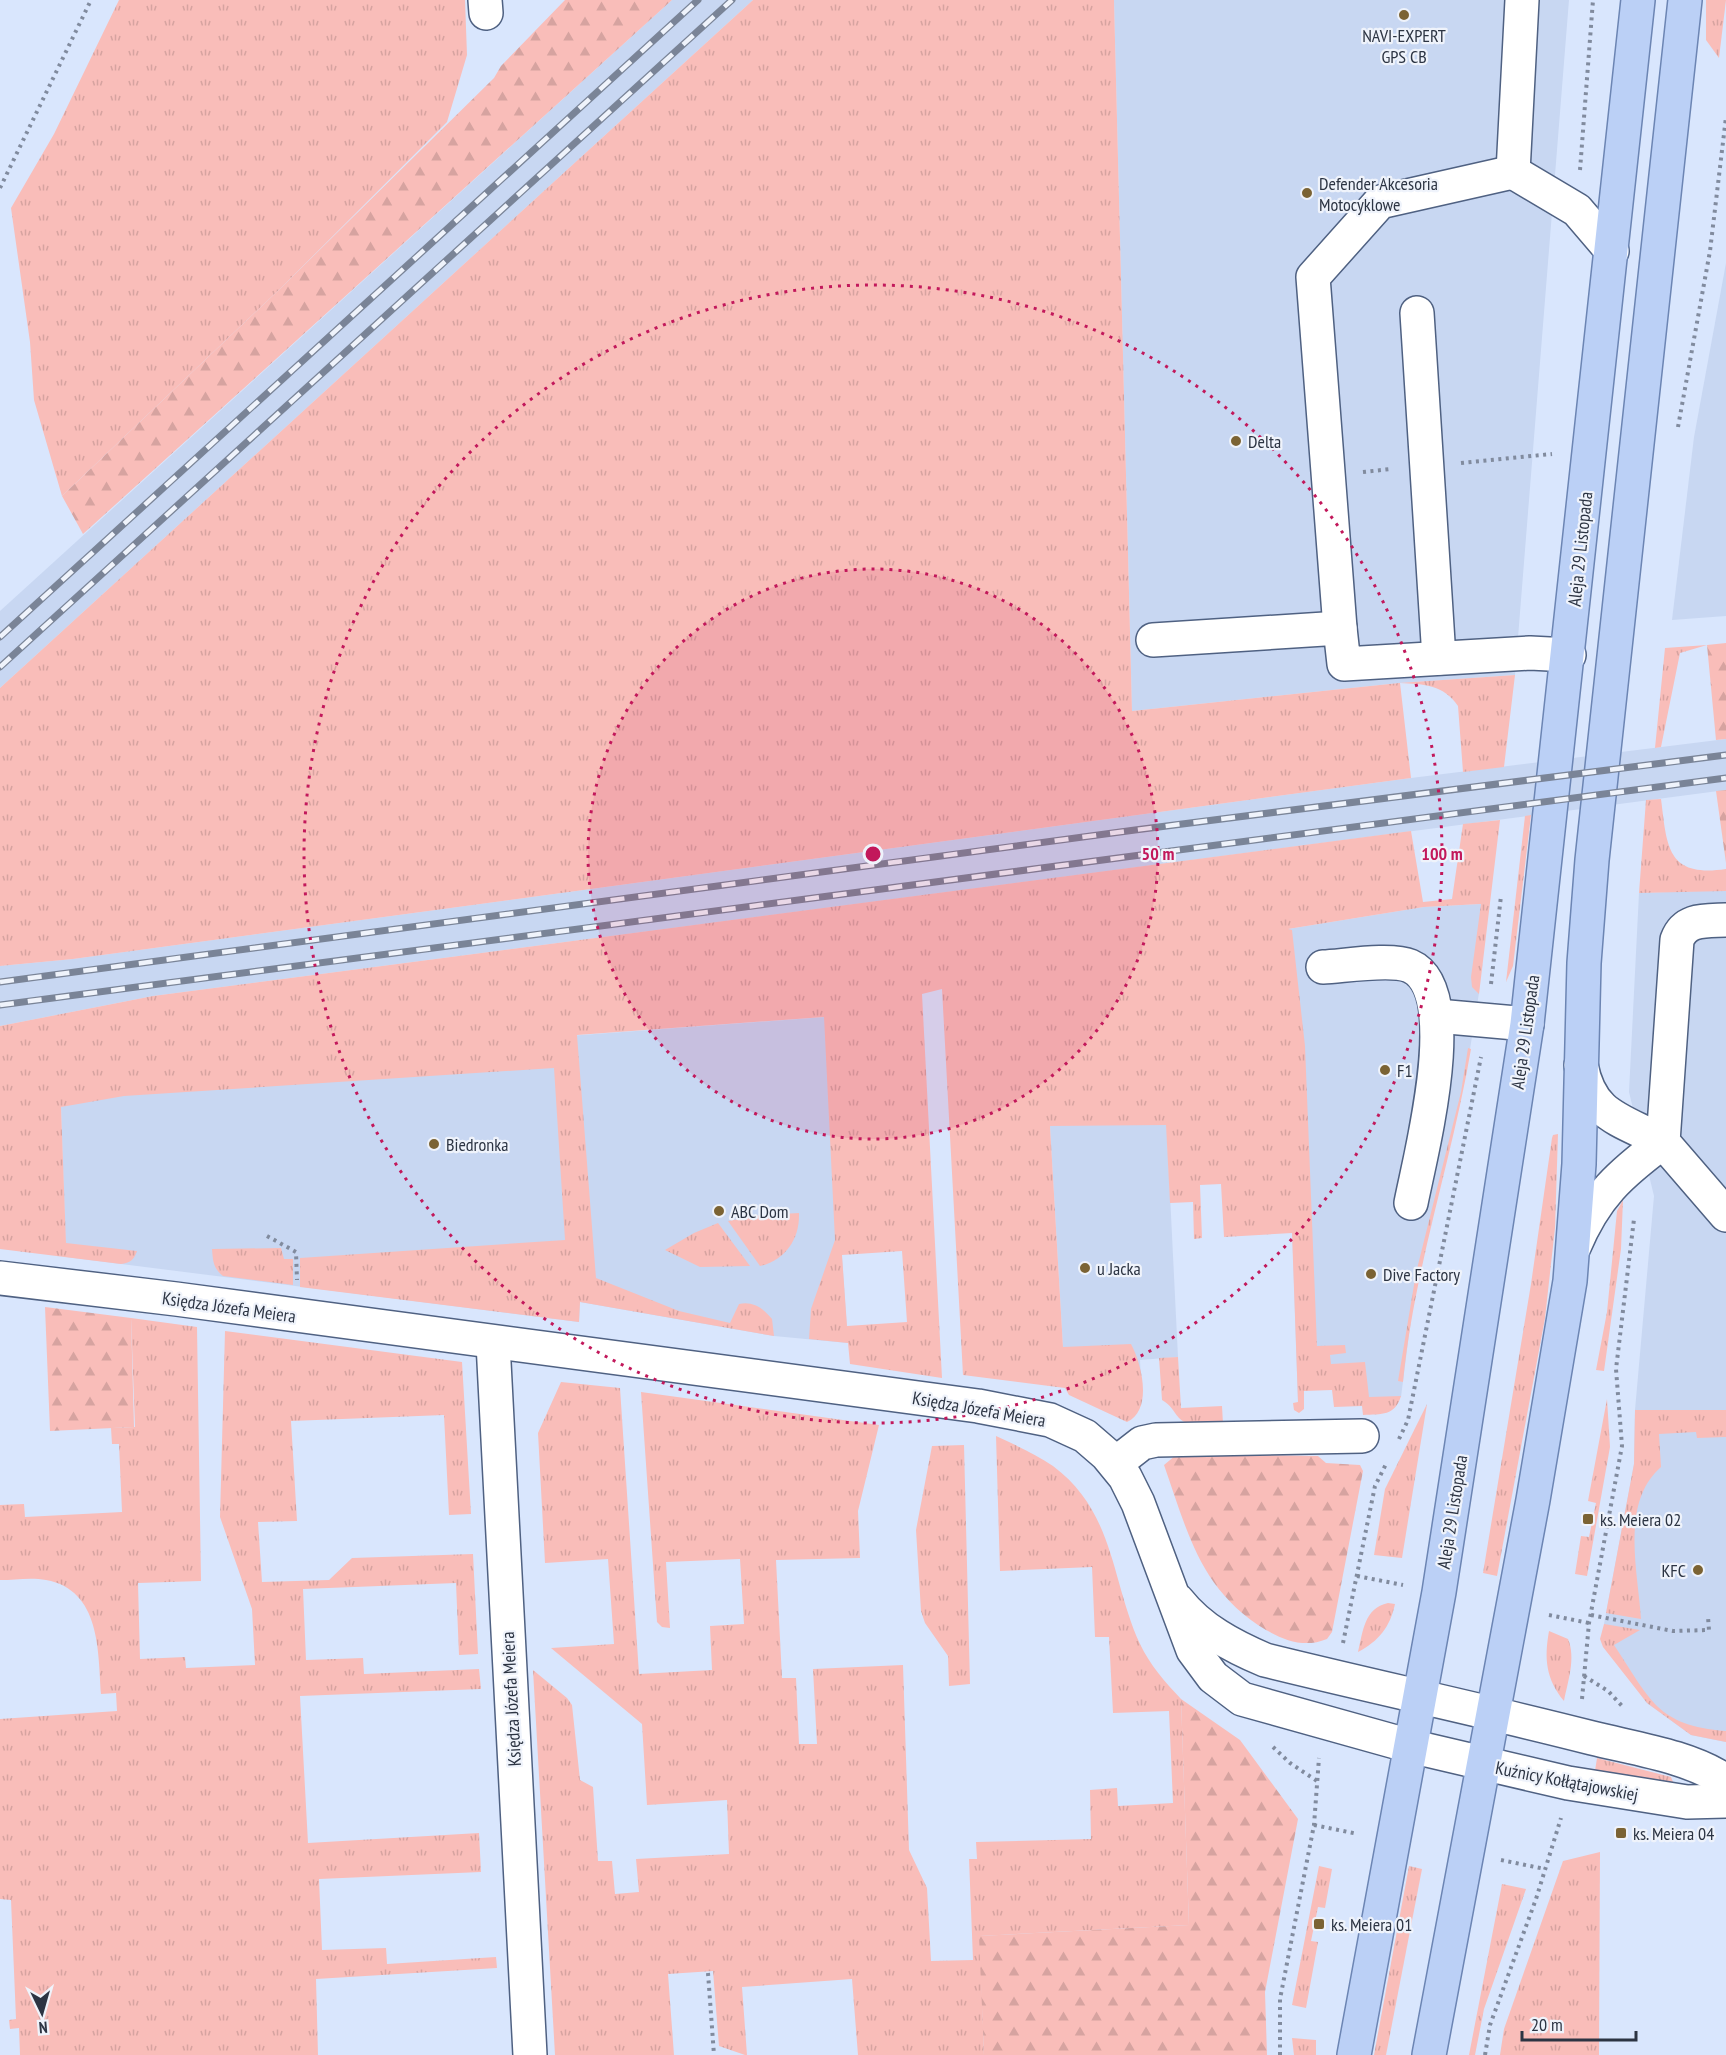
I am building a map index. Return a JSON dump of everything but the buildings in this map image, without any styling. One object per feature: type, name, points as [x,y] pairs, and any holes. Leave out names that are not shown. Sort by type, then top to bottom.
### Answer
[{"type":"main road","name":"Aleja 29 Listopada","points":[[1354,2055],[1446,1554],[1527,1024],[1569,655],[1638,0]]},
{"type":"main road","points":[[1429,2055],[1561,1343],[1574,1247],[1584,963],[1592,860],[1685,0]]},
{"type":"street","points":[[1513,172],[1522,0]]},
{"type":"street","points":[[1569,655],[1530,653],[1344,664],[1313,277],[1380,202],[1513,172],[1577,210],[1612,251]]},
{"type":"street","points":[[1417,313],[1439,658]]},
{"type":"street","points":[[1153,640],[1340,628]]},
{"type":"street","points":[[1574,1247],[1584,1221],[1603,1192],[1632,1165],[1663,1142],[1677,940],[1682,930],[1693,923],[1726,920]]},
{"type":"street","points":[[1323,967],[1400,963],[1410,966],[1427,979],[1436,1002],[1432,1099],[1411,1203]]},
{"type":"street","points":[[1437,1016],[1527,1024]]},
{"type":"street","points":[[1581,1065],[1588,1091],[1601,1109],[1663,1142],[1726,1215]]},
{"type":"street","name":"Księdza Józefa Meiera","points":[[0,1278],[176,1299],[1028,1414],[1050,1420],[1085,1436],[1115,1464],[1138,1503],[1193,1650],[1203,1665],[1226,1689],[1262,1706],[1410,1746]]},
{"type":"street","name":"Księdza Józefa Meiera","points":[[493,1343],[530,2055]]},
{"type":"street","points":[[1115,1464],[1142,1443],[1156,1440],[1362,1436]]},
{"type":"street","points":[[1171,1589],[1184,1609],[1201,1624],[1234,1646],[1257,1657],[1492,1712],[1670,1758],[1701,1768],[1726,1780]]},
{"type":"street","name":"Kuźnicy Kołłątajowskiej","points":[[1410,1746],[1629,1794],[1687,1802],[1726,1801]]},
{"type":"path","points":[[0,188],[91,0]]},
{"type":"path","points":[[1577,210],[1593,0]]},
{"type":"path","points":[[1677,433],[1710,252],[1726,117]]},
{"type":"path","points":[[1550,466],[1553,442]]},
{"type":"path","points":[[1394,1447],[1408,1420],[1482,1051],[1503,886]]},
{"type":"path","points":[[1581,1706],[1589,1623],[1621,1453],[1616,1369],[1634,1215]]},
{"type":"path","points":[[267,1236],[296,1252],[297,1282]]},
{"type":"path","points":[[1341,1647],[1375,1486],[1390,1456]]},
{"type":"path","points":[[1357,1576],[1400,1584]]},
{"type":"path","points":[[1549,1615],[1589,1623]]},
{"type":"path","points":[[1591,1616],[1672,1631],[1709,1630],[1708,1617]]},
{"type":"path","points":[[1584,1676],[1608,1691],[1629,1713]]},
{"type":"path","points":[[1268,1742],[1290,1763],[1317,1781]]},
{"type":"path","points":[[1281,2055],[1280,1999],[1314,1825],[1320,1747]]},
{"type":"path","points":[[1485,2055],[1490,2025],[1545,1869],[1562,1812]]},
{"type":"path","points":[[1314,1825],[1355,1833]]},
{"type":"path","points":[[1506,1861],[1545,1869]]},
{"type":"path","points":[[708,1973],[714,2055]]},
{"type":"shaded area","points":[[672,0],[753,0],[0,688],[0,611]]},
{"type":"shaded area","points":[[1114,0],[1569,0],[1515,675],[1399,683],[1132,711]]},
{"type":"shaded area","points":[[1726,263],[1726,616],[1672,620],[1694,437]]},
{"type":"shaded area","points":[[1726,739],[1726,790],[153,996],[0,1026],[0,966],[73,959],[1411,778]]},
{"type":"shaded area","points":[[1726,890],[1726,1742],[1691,1735],[1647,1703],[1608,1648],[1604,1624],[1634,1464],[1635,1410],[1654,1196],[1629,1092],[1639,893]]},
{"type":"shaded area","points":[[1482,904],[1479,993],[1470,1049],[1456,1118],[1417,1271],[1401,1397],[1365,1401],[1339,1384],[1301,1388],[1298,1402],[1282,930],[1424,907]]},
{"type":"shaded area","points":[[1158,951],[1178,1357],[1140,1360],[1142,1402],[1063,1347],[1050,1126]]},
{"type":"shaded area","points":[[825,1017],[848,1343],[774,1336],[580,1302],[579,1322],[66,1257],[61,1107],[204,1063]]},
{"type":"green space","points":[[119,0],[465,0],[467,55],[447,122],[284,285],[62,496],[34,400],[30,342],[11,208],[54,134]]},
{"type":"green space","points":[[565,0],[672,0],[83,534],[62,496],[284,285],[494,78],[501,66]]},
{"type":"green space","points":[[753,0],[1114,0],[1132,711],[1399,683],[1515,675],[1504,767],[1463,772],[1458,706],[1446,694],[1433,687],[1400,683],[1411,778],[73,959],[0,966],[0,688]]},
{"type":"green space","points":[[1706,0],[1726,0],[1719,58],[1706,40]]},
{"type":"green space","points":[[1726,643],[1726,739],[1716,740],[1707,645]]},
{"type":"green space","points":[[1707,645],[1680,653],[1661,747],[1655,748],[1665,648]]},
{"type":"green space","points":[[1726,790],[1726,863],[1716,791]]},
{"type":"green space","points":[[1661,799],[1665,831],[1673,855],[1681,863],[1691,868],[1726,869],[1726,891],[1639,893],[1646,800]]},
{"type":"green space","points":[[1531,815],[1513,966],[1506,982],[1525,816]]},
{"type":"green space","points":[[1500,820],[1479,994],[1472,987],[1471,977],[1481,904],[1424,907],[1288,929],[1292,930],[1305,1046],[1317,1346],[1345,1345],[1346,1353],[1330,1355],[1331,1364],[1365,1362],[1369,1397],[1401,1396],[1395,1407],[1387,1413],[1363,1415],[1362,1406],[1334,1407],[1332,1390],[1304,1391],[1304,1409],[1299,1413],[1294,1410],[1293,1403],[1298,1402],[1292,1233],[1224,1237],[1221,1184],[1200,1185],[1202,1238],[1194,1239],[1193,1202],[1170,1203],[1166,1125],[1050,1126],[1063,1347],[1131,1344],[1139,1363],[1143,1386],[1143,1397],[1135,1416],[1127,1422],[1069,1395],[1065,1388],[963,1375],[942,989],[922,994],[942,1378],[850,1364],[848,1343],[809,1339],[811,1309],[835,1240],[824,1017],[577,1035],[596,1278],[679,1311],[730,1323],[739,1304],[753,1305],[772,1319],[774,1336],[580,1302],[579,1322],[300,1287],[300,1258],[565,1240],[554,1068],[124,1096],[61,1107],[66,1243],[137,1251],[136,1254],[127,1263],[121,1264],[0,1249],[0,1026],[153,996],[1411,831],[1423,902],[1452,899],[1463,824]],"holes":[[[902,1251],[907,1322],[847,1326],[842,1255]]]},
{"type":"green space","points":[[1468,1048],[1471,1049],[1463,1091],[1424,1256],[1408,1340],[1403,1382],[1398,1381],[1416,1273],[1461,1092]]},
{"type":"green space","points":[[1558,1134],[1555,1228],[1545,1318],[1497,1576],[1483,1573],[1531,1284],[1552,1138],[1553,1135]]},
{"type":"green space","points":[[1623,1200],[1621,1249],[1604,1371],[1596,1370],[1607,1312],[1617,1211]]},
{"type":"green space","points":[[799,1213],[797,1231],[790,1247],[777,1259],[760,1266],[728,1221],[761,1215]]},
{"type":"green space","points":[[718,1223],[750,1266],[700,1267],[665,1250],[694,1233]]},
{"type":"green space","points":[[281,1248],[284,1259],[293,1259],[293,1285],[223,1276],[213,1261],[212,1249]]},
{"type":"green space","points":[[45,1307],[131,1318],[134,1427],[50,1431]]},
{"type":"green space","points":[[131,1318],[197,1327],[201,1581],[138,1583],[140,1659],[185,1657],[186,1668],[255,1665],[252,1609],[220,1517],[225,1331],[462,1362],[471,1514],[449,1515],[444,1415],[291,1421],[297,1521],[258,1522],[262,1582],[329,1580],[352,1558],[473,1554],[478,1654],[459,1655],[456,1583],[303,1589],[306,1660],[363,1658],[364,1674],[479,1669],[481,1689],[300,1696],[308,1843],[479,1833],[481,1872],[319,1879],[322,1950],[386,1948],[387,1964],[496,1957],[497,1968],[316,1979],[318,2055],[20,2055],[19,2028],[10,2029],[9,2020],[16,2019],[11,1900],[0,1899],[0,1719],[117,1711],[116,1693],[101,1694],[97,1642],[93,1625],[87,1609],[77,1596],[64,1586],[46,1580],[0,1580],[0,1505],[24,1504],[25,1517],[122,1512],[119,1444],[112,1444],[111,1428],[135,1427]]},
{"type":"green space","points":[[1178,1357],[1181,1408],[1222,1406],[1223,1424],[1188,1423],[1179,1418],[1162,1400],[1159,1358]]},
{"type":"green space","points":[[561,1382],[620,1388],[639,1674],[712,1670],[710,1626],[744,1624],[740,1559],[666,1562],[670,1628],[662,1627],[657,1622],[641,1392],[879,1425],[858,1511],[860,1558],[776,1560],[782,1678],[796,1678],[799,1744],[817,1744],[813,1669],[903,1665],[909,1850],[927,1888],[931,1961],[973,1960],[969,1859],[977,1859],[976,1842],[1091,1839],[1090,1790],[1117,1788],[1118,1806],[1173,1803],[1169,1711],[1113,1713],[1109,1637],[1095,1637],[1092,1567],[1000,1571],[996,1436],[1053,1466],[1073,1484],[1089,1504],[1109,1549],[1130,1620],[1140,1644],[1158,1673],[1181,1699],[1189,1925],[980,1936],[984,2055],[858,2055],[852,1979],[742,1987],[747,2055],[745,2055],[719,2046],[713,1971],[668,1974],[674,2055],[555,2055],[533,1670],[567,1698],[572,1705],[580,1780],[593,1787],[598,1861],[612,1861],[615,1894],[639,1892],[636,1859],[729,1854],[727,1800],[647,1805],[642,1724],[551,1648],[614,1644],[608,1559],[545,1563],[538,1433]]},
{"type":"green space","points":[[1607,1399],[1610,1447],[1587,1576],[1575,1574],[1581,1536],[1589,1537],[1596,1503],[1588,1501]]},
{"type":"green space","points":[[1427,1404],[1402,1558],[1374,1555],[1385,1489]]},
{"type":"green space","points":[[1635,1410],[1726,1410],[1726,1437],[1697,1438],[1696,1432],[1659,1434],[1661,1467],[1648,1482],[1640,1499],[1634,1538],[1641,1619],[1606,1613],[1634,1464]]},
{"type":"green space","points":[[964,1445],[970,1684],[949,1686],[948,1656],[925,1623],[921,1611],[916,1530],[932,1446]]},
{"type":"green space","points":[[1176,1455],[1318,1456],[1326,1463],[1360,1465],[1363,1471],[1332,1632],[1327,1639],[1311,1643],[1296,1642],[1266,1630],[1226,1597],[1211,1578],[1189,1537],[1164,1465]]},
{"type":"green space","points":[[1388,1603],[1395,1604],[1387,1626],[1378,1638],[1358,1652],[1369,1615]]},
{"type":"green space","points":[[1604,1624],[1640,1630],[1614,1645],[1647,1695],[1658,1706],[1670,1716],[1684,1723],[1726,1731],[1726,1742],[1691,1735],[1647,1703],[1603,1647],[1600,1639]]},
{"type":"green space","points":[[1549,1631],[1568,1639],[1570,1646],[1570,1670],[1564,1701],[1553,1685],[1548,1668]]},
{"type":"green space","points":[[1181,1699],[1240,1740],[1298,1819],[1265,1992],[1267,2055],[984,2055],[979,1936],[1189,1925]]},
{"type":"green space","points":[[1597,1758],[1671,1777],[1673,1782],[1595,1771]]},
{"type":"green space","points":[[1600,1852],[1599,2055],[1500,2055],[1504,2029],[1563,1861]]},
{"type":"green space","points":[[1319,1866],[1332,1869],[1325,1908],[1318,1907],[1311,1941],[1318,1942],[1306,2008],[1292,2005]]},
{"type":"green space","points":[[1409,1866],[1422,1869],[1386,2055],[1374,2055]]},
{"type":"green space","points":[[1502,1884],[1526,1889],[1484,2009],[1475,2055],[1469,2055]]},
{"type":"green space","points":[[1292,2038],[1316,2040],[1316,2055],[1294,2055]]},
{"type":"railway","points":[[0,637],[698,0]]},
{"type":"railway","points":[[0,667],[732,0]]},
{"type":"railway","points":[[0,982],[1135,830],[1726,755]]},
{"type":"railway","points":[[0,1005],[1726,778]]},
{"type":"place","name":"NAVI-EXPERT GPS CB","points":[[1404,15]]},
{"type":"place","name":"Defender Akcesoria Motocyklowe","points":[[1307,193]]},
{"type":"place","name":"Delta","points":[[1236,441]]},
{"type":"place","name":"F1","points":[[1385,1070]]},
{"type":"place","name":"Biedronka","points":[[434,1144]]},
{"type":"place","name":"ABC Dom","points":[[719,1211]]},
{"type":"place","name":"u Jacka","points":[[1085,1268]]},
{"type":"place","name":"Dive Factory","points":[[1371,1274]]},
{"type":"place","name":"ks. Meiera 02","points":[[1588,1519]]},
{"type":"place","name":"KFC","points":[[1698,1570]]},
{"type":"place","name":"ks. Meiera 04","points":[[1621,1833]]},
{"type":"place","name":"ks. Meiera 01","points":[[1319,1924]]}]
